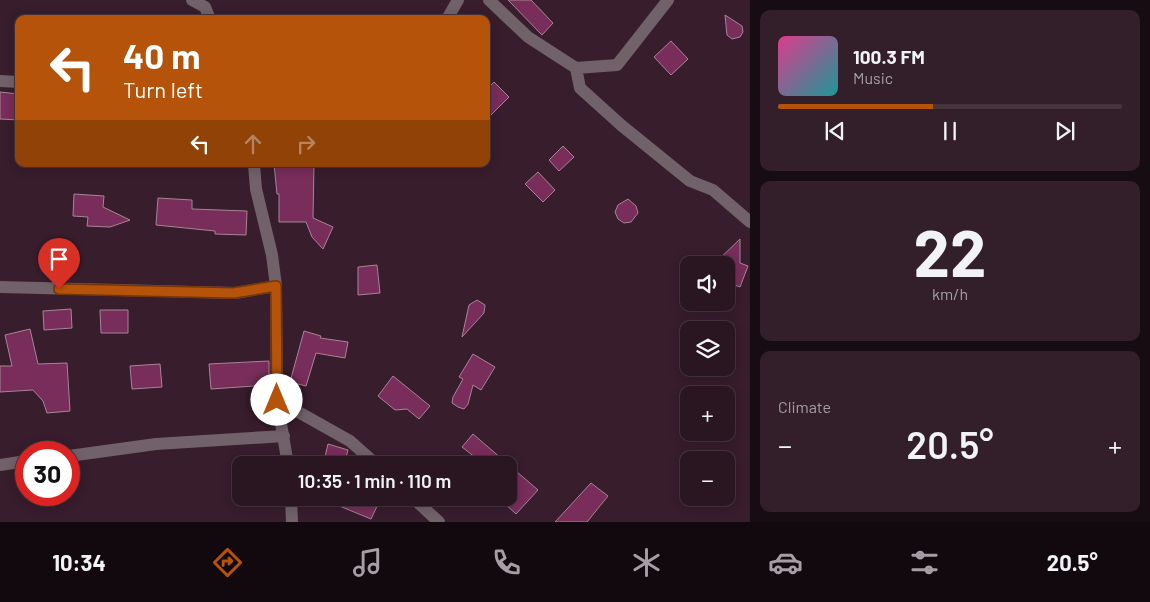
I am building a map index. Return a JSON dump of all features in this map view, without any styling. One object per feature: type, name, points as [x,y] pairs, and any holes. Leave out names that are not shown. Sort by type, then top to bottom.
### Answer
[{"type":"street","points":[[192,0],[205,7],[208,15]]},
{"type":"street","points":[[449,15],[458,0]]},
{"type":"street","points":[[490,0],[528,37],[576,68],[617,65],[668,0]]},
{"type":"street","points":[[576,68],[580,88],[593,101],[690,180],[713,190],[750,222]]},
{"type":"street","points":[[0,81],[15,82]]},
{"type":"street","points":[[254,167],[256,189],[272,255],[276,286],[277,400],[287,456]]},
{"type":"street","points":[[0,287],[234,293],[276,286]]},
{"type":"street","points":[[277,400],[350,441],[367,456]]},
{"type":"street","points":[[80,454],[156,444],[284,436]]},
{"type":"street","points":[[0,465],[15,463]]},
{"type":"street","points":[[291,506],[292,522]]},
{"type":"street","points":[[421,506],[438,522]]},
{"type":"building","points":[[508,0],[531,0],[553,23],[542,35]]},
{"type":"building","points":[[725,15],[742,26],[743,32],[740,37],[732,39],[727,35]]},
{"type":"building","points":[[671,41],[688,59],[671,75],[654,57]]},
{"type":"building","points":[[494,82],[509,97],[490,116],[490,86]]},
{"type":"building","points":[[0,92],[15,94],[15,120],[0,119]]},
{"type":"building","points":[[563,146],[574,157],[559,171],[549,160]]},
{"type":"building","points":[[274,167],[314,167],[313,218],[333,227],[323,249],[312,237],[306,222],[279,222],[279,194],[277,194]]},
{"type":"building","points":[[538,172],[555,190],[543,202],[525,184]]},
{"type":"building","points":[[74,194],[104,196],[103,207],[130,220],[110,227],[87,226],[88,217],[73,216]]},
{"type":"building","points":[[158,198],[192,200],[192,209],[247,211],[246,235],[215,234],[215,231],[156,225]]},
{"type":"building","points":[[628,199],[636,206],[638,213],[631,222],[624,223],[618,219],[615,212],[618,205]]},
{"type":"building","points":[[740,239],[740,263],[748,266],[740,287],[735,285],[735,256],[722,256]]},
{"type":"building","points":[[377,265],[380,293],[358,295],[358,267]]},
{"type":"building","points":[[477,300],[485,305],[484,313],[462,337],[469,305]]},
{"type":"building","points":[[71,309],[72,328],[44,330],[43,311]]},
{"type":"building","points":[[100,310],[128,310],[128,333],[101,333]]},
{"type":"building","points":[[30,329],[38,364],[67,363],[70,411],[47,413],[43,401],[33,390],[0,392],[0,366],[12,366],[5,335]]},
{"type":"building","points":[[304,331],[321,336],[320,338],[348,342],[345,358],[316,353],[306,386],[290,382]]},
{"type":"building","points":[[473,354],[495,367],[481,390],[473,385],[468,404],[464,409],[452,403],[453,397],[463,379],[459,377]]},
{"type":"building","points":[[269,361],[269,385],[211,389],[209,364]]},
{"type":"building","points":[[160,364],[162,387],[132,389],[130,366]]},
{"type":"building","points":[[393,376],[430,406],[419,419],[407,409],[395,410],[378,396]]},
{"type":"building","points":[[473,434],[499,456],[474,456],[462,447]]},
{"type":"building","points":[[328,444],[348,450],[346,456],[325,456]]},
{"type":"building","points":[[517,472],[538,490],[516,514],[507,506],[517,506]]},
{"type":"building","points":[[591,483],[608,496],[587,522],[555,522]]},
{"type":"building","points":[[339,506],[377,506],[371,519]]},
{"type":"route","points":[[59,289],[234,293],[276,286],[277,400]]}]
